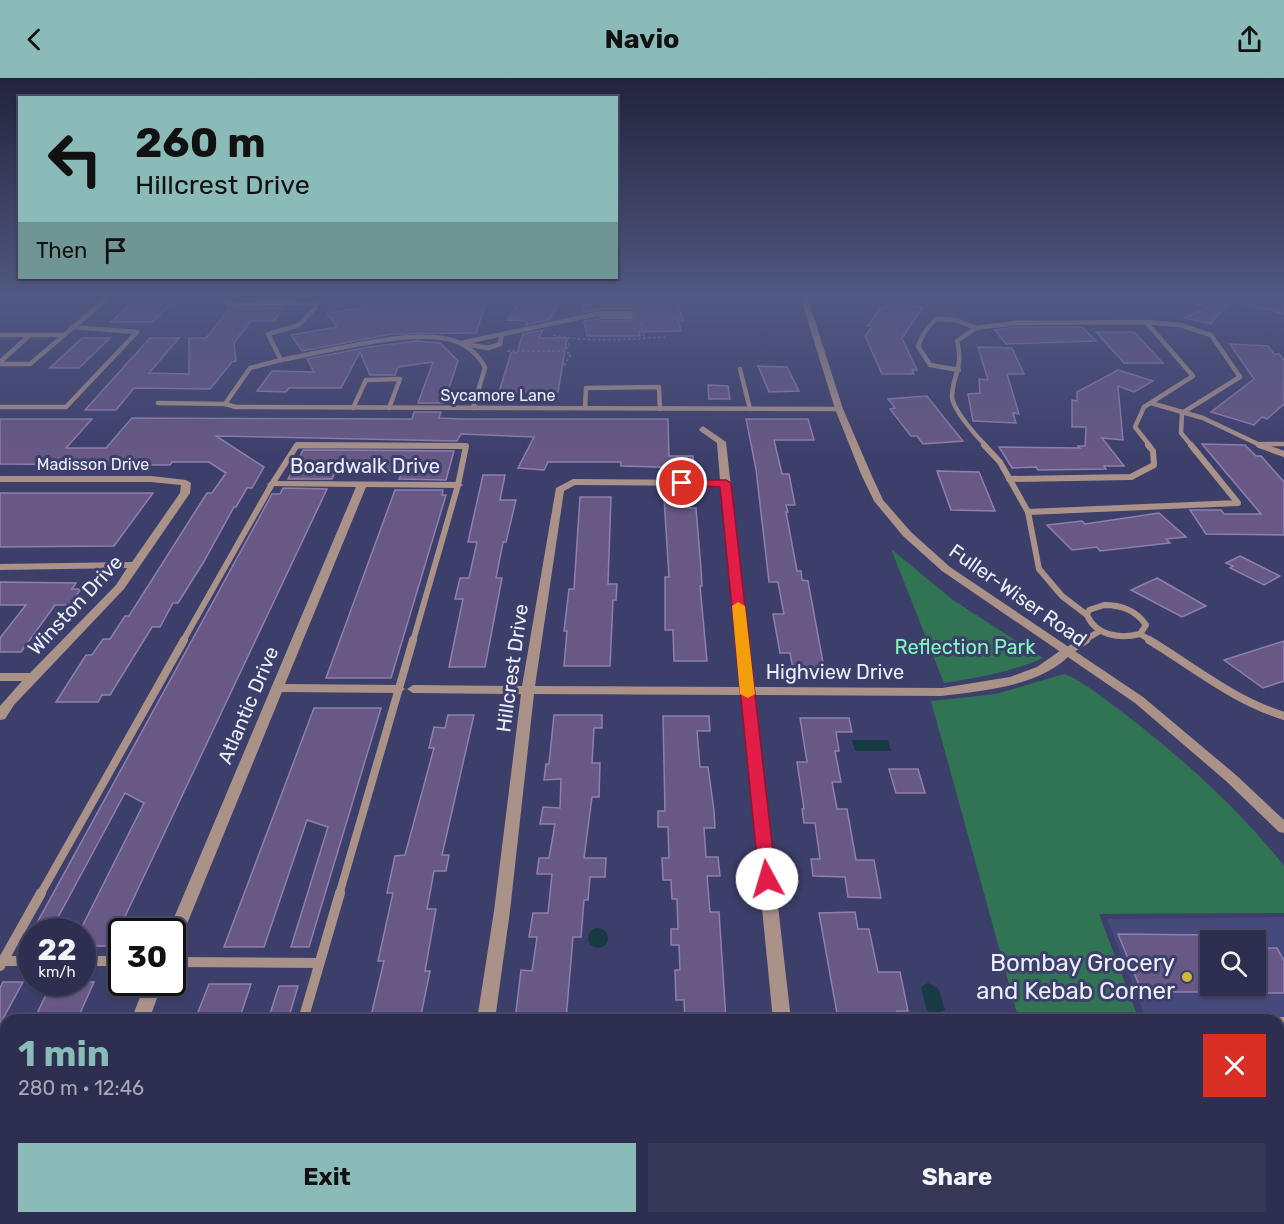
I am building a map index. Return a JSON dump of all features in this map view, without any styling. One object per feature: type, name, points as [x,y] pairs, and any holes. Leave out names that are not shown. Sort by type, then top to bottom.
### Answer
[{"type":"street","name":"Fuller-Wiser Road","points":[[820,349],[839,409],[879,501],[907,534],[946,569],[1000,608],[1139,700],[1176,730],[1284,828]]},
{"type":"street","points":[[703,429],[721,442],[781,1014]]},
{"type":"street","name":"Madisson Drive","points":[[0,479],[151,479],[186,483]]},
{"type":"street","name":"Hillcrest Drive","points":[[487,1014],[502,911],[528,690],[559,490],[573,482],[726,483]]},
{"type":"street","name":"Winston Drive","points":[[0,716],[33,677],[107,602],[137,565],[185,493],[186,483]]},
{"type":"street","name":"Boardwalk Drive","points":[[272,484],[458,484]]},
{"type":"street","name":"Atlantic Drive","points":[[182,918],[362,485]]},
{"type":"street","points":[[0,567],[137,565]]},
{"type":"street","name":"Highview Drive","points":[[413,689],[942,692],[983,688],[1039,671],[1068,651]]},
{"type":"street","points":[[0,677],[33,677]]},
{"type":"street","points":[[278,688],[399,689]]},
{"type":"street","points":[[142,1014],[149,996]]},
{"type":"lane","points":[[0,363],[14,349]]},
{"type":"lane","points":[[0,363],[30,364],[47,349]]},
{"type":"lane","points":[[0,407],[66,407],[120,349]]},
{"type":"lane","points":[[276,349],[281,360]]},
{"type":"lane","points":[[225,404],[250,368],[341,349]]},
{"type":"lane","points":[[468,349],[483,362],[485,368],[473,408]]},
{"type":"lane","points":[[920,349],[930,365],[942,369],[959,370]]},
{"type":"lane","points":[[959,349],[961,356],[959,370],[952,398],[959,412],[1000,462],[1010,479],[1028,512],[1040,569],[1062,596],[1087,615],[1090,623],[1100,631],[1126,637],[1140,634],[1188,663],[1227,692],[1261,710],[1284,716]]},
{"type":"lane","points":[[1010,479],[1131,477],[1154,465],[1153,451],[1135,427],[1144,407],[1193,376],[1170,349]]},
{"type":"lane","points":[[1182,413],[1240,377],[1221,349]]},
{"type":"lane","points":[[740,369],[750,409]]},
{"type":"lane","points":[[353,408],[366,380],[398,378],[401,380],[389,408]]},
{"type":"lane","points":[[585,408],[586,388],[659,387],[660,409]]},
{"type":"lane","name":"Sycamore Lane","points":[[158,403],[225,404],[236,407],[839,409]]},
{"type":"lane","points":[[1150,403],[1208,420],[1233,434],[1284,454]]},
{"type":"lane","points":[[1028,512],[1238,502],[1181,433],[1182,413]]},
{"type":"lane","points":[[1261,444],[1284,444]]},
{"type":"lane","points":[[2,963],[272,484],[297,445],[466,446],[458,484],[305,1014]]},
{"type":"lane","points":[[1087,615],[1089,610],[1102,605],[1131,610],[1146,625],[1140,634]]},
{"type":"lane","points":[[1068,651],[1100,631]]},
{"type":"lane","points":[[2,963],[18,962]]},
{"type":"lane","points":[[186,962],[319,963]]},
{"type":"path","points":[[507,351],[563,351],[571,354],[561,370]]},
{"type":"shaded area","points":[[852,740],[888,740],[891,751],[855,751]]},
{"type":"shaded area","points":[[1284,917],[1284,1014],[1145,1014],[1107,919]]},
{"type":"shaded area","points":[[598,928],[605,931],[608,938],[605,945],[598,948],[591,945],[588,938],[591,931]]},
{"type":"shaded area","points":[[928,983],[938,988],[945,1010],[934,1014],[927,1011],[921,987]]},
{"type":"green space","name":"Reflection Park","points":[[891,549],[953,600],[1043,658],[994,674],[944,683]]},
{"type":"green space","points":[[1064,674],[1093,691],[1133,720],[1225,800],[1284,866],[1284,913],[1099,914],[1137,1014],[1017,1014],[931,701],[996,694]]},
{"type":"building","points":[[70,349],[98,349],[79,368],[50,368]]},
{"type":"building","points":[[140,349],[169,349],[149,373],[189,374],[189,349],[235,349],[236,361],[232,362],[210,389],[134,388],[116,410],[85,410]]},
{"type":"building","points":[[356,349],[446,349],[458,361],[444,403],[418,403],[433,362],[398,367],[395,375],[370,375],[360,352],[341,388],[289,388],[286,392],[257,391],[272,371],[314,372],[307,359]]},
{"type":"building","points":[[518,349],[565,349],[558,392],[499,392],[511,353],[517,353]]},
{"type":"building","points":[[871,349],[907,349],[917,370],[912,370],[914,374],[882,374]]},
{"type":"building","points":[[979,349],[1013,349],[1024,374],[1007,374],[1019,414],[1013,413],[1016,423],[973,421],[968,394],[980,393],[979,379],[988,380]]},
{"type":"building","points":[[1112,349],[1150,349],[1163,363],[1124,363]]},
{"type":"building","points":[[1234,349],[1271,349],[1284,360],[1284,404],[1267,419],[1262,417],[1254,425],[1211,412],[1254,379]]},
{"type":"building","points":[[758,366],[787,367],[799,391],[769,392]]},
{"type":"building","points":[[1118,370],[1153,381],[1134,392],[1118,386],[1123,440],[1102,438],[1124,466],[1104,466],[1106,469],[1012,468],[999,447],[1080,448],[1078,446],[1085,446],[1086,427],[1072,427],[1072,400],[1077,401],[1077,392]]},
{"type":"building","points":[[708,385],[728,386],[730,399],[709,399]]},
{"type":"building","points":[[927,396],[963,441],[923,444],[917,436],[911,436],[890,409],[895,408],[888,399]]},
{"type":"building","points":[[414,412],[441,412],[439,418],[461,419],[668,419],[669,456],[693,456],[694,468],[621,466],[621,462],[548,462],[544,470],[518,468],[534,437],[461,434],[457,441],[216,436],[264,467],[252,488],[247,488],[178,603],[173,603],[160,627],[152,627],[110,695],[102,695],[98,702],[56,702],[86,655],[92,655],[103,639],[110,639],[125,616],[129,616],[207,493],[212,493],[226,473],[209,462],[172,462],[170,465],[0,464],[0,419],[92,419],[66,448],[106,448],[132,418],[412,419]]},
{"type":"building","points":[[746,419],[808,419],[814,440],[774,440],[782,474],[789,474],[795,505],[786,505],[788,512],[786,512],[797,571],[801,571],[802,580],[808,581],[824,668],[793,669],[790,653],[780,653],[773,614],[784,614],[778,582],[769,582],[756,469]]},
{"type":"building","points":[[1202,444],[1245,445],[1256,456],[1261,456],[1284,482],[1284,535],[1206,534],[1190,510],[1221,510],[1224,514],[1261,514]]},
{"type":"building","points":[[303,450],[454,451],[446,480],[399,479],[403,471],[336,471],[332,479],[288,479]]},
{"type":"building","points":[[937,471],[979,472],[995,511],[951,510]]},
{"type":"building","points":[[483,475],[505,475],[500,500],[516,500],[506,542],[503,542],[496,578],[502,578],[485,667],[449,667],[463,599],[455,599],[460,578],[469,578],[477,542],[468,542]]},
{"type":"building","points":[[283,488],[327,489],[124,918],[108,918],[108,946],[96,946],[96,918],[86,918],[144,803],[125,793],[58,918],[40,918],[272,494],[280,494]]},
{"type":"building","points":[[395,490],[443,490],[442,495],[446,495],[391,678],[326,678]]},
{"type":"building","points":[[0,493],[153,493],[114,546],[0,547]]},
{"type":"building","points":[[580,497],[611,497],[608,584],[617,584],[616,600],[613,600],[610,666],[564,666],[567,631],[564,631],[569,589],[574,589]]},
{"type":"building","points":[[664,497],[689,497],[689,508],[696,508],[707,661],[674,661],[673,630],[665,630],[665,577],[669,577]]},
{"type":"building","points":[[1159,513],[1186,537],[1166,539],[1170,543],[1100,551],[1097,547],[1072,550],[1047,525],[1082,521],[1085,524]]},
{"type":"building","points":[[1240,556],[1280,576],[1264,585],[1230,568],[1233,566],[1226,563]]},
{"type":"building","points":[[1157,578],[1206,606],[1182,617],[1131,590]]},
{"type":"building","points":[[0,582],[76,583],[72,589],[81,589],[69,605],[55,605],[21,652],[0,652],[0,638],[26,605],[0,605]]},
{"type":"building","points":[[1284,641],[1284,681],[1263,688],[1224,660]]},
{"type":"building","points":[[314,708],[381,708],[309,947],[291,947],[328,827],[307,820],[264,947],[224,947]]},
{"type":"building","points":[[448,715],[474,715],[442,855],[449,855],[446,871],[434,871],[427,909],[436,909],[425,971],[430,971],[421,1014],[371,1014],[384,961],[378,961],[393,893],[387,893],[395,856],[405,855],[434,748],[429,748],[434,727],[445,728]]},
{"type":"building","points":[[554,715],[602,715],[602,728],[594,728],[592,763],[600,763],[599,797],[592,797],[584,858],[606,858],[605,877],[590,877],[588,900],[584,900],[581,937],[573,937],[567,1014],[516,1014],[521,970],[532,971],[537,937],[529,937],[533,913],[548,913],[552,874],[537,874],[539,858],[549,858],[555,824],[540,824],[543,807],[560,808],[561,779],[544,780],[546,764],[549,764]]},
{"type":"building","points":[[663,716],[709,716],[710,731],[697,731],[700,767],[708,767],[714,811],[715,828],[704,828],[706,857],[718,857],[720,876],[707,876],[710,912],[719,912],[726,1014],[685,1014],[684,1000],[676,1000],[675,970],[680,970],[679,945],[671,945],[671,929],[678,929],[677,899],[672,899],[671,880],[663,880],[662,858],[669,858],[668,827],[658,827],[658,811],[665,811]]},
{"type":"building","points":[[800,718],[849,718],[852,732],[836,732],[839,751],[835,751],[841,782],[832,782],[837,809],[847,809],[856,860],[874,860],[881,898],[848,897],[845,877],[813,876],[811,859],[820,859],[815,823],[804,823],[802,809],[804,809],[797,762],[807,762]]},
{"type":"building","points":[[889,769],[918,769],[925,793],[896,793]]},
{"type":"building","points":[[855,912],[858,929],[869,929],[878,972],[900,972],[908,1011],[897,1011],[898,1014],[837,1014],[819,913]]},
{"type":"building","points":[[1118,934],[1200,935],[1200,992],[1142,992]]},
{"type":"building","points":[[1266,948],[1277,948],[1284,961],[1284,993],[1266,993]]},
{"type":"building","points":[[3,982],[18,982],[18,991],[5,1014],[0,1014],[0,988]]},
{"type":"building","points":[[209,984],[251,984],[241,1014],[197,1014]]},
{"type":"building","points":[[279,986],[298,986],[290,1014],[270,1014]]},
{"type":"building","points":[[45,996],[88,996],[80,1014],[37,1014]]},
{"type":"slow traffic","points":[[738,606],[748,694]]},
{"type":"place","name":"Bombay Grocery and Kebab Corner","points":[[1187,977]]},
{"type":"route","points":[[682,483],[726,483],[767,879]]}]
